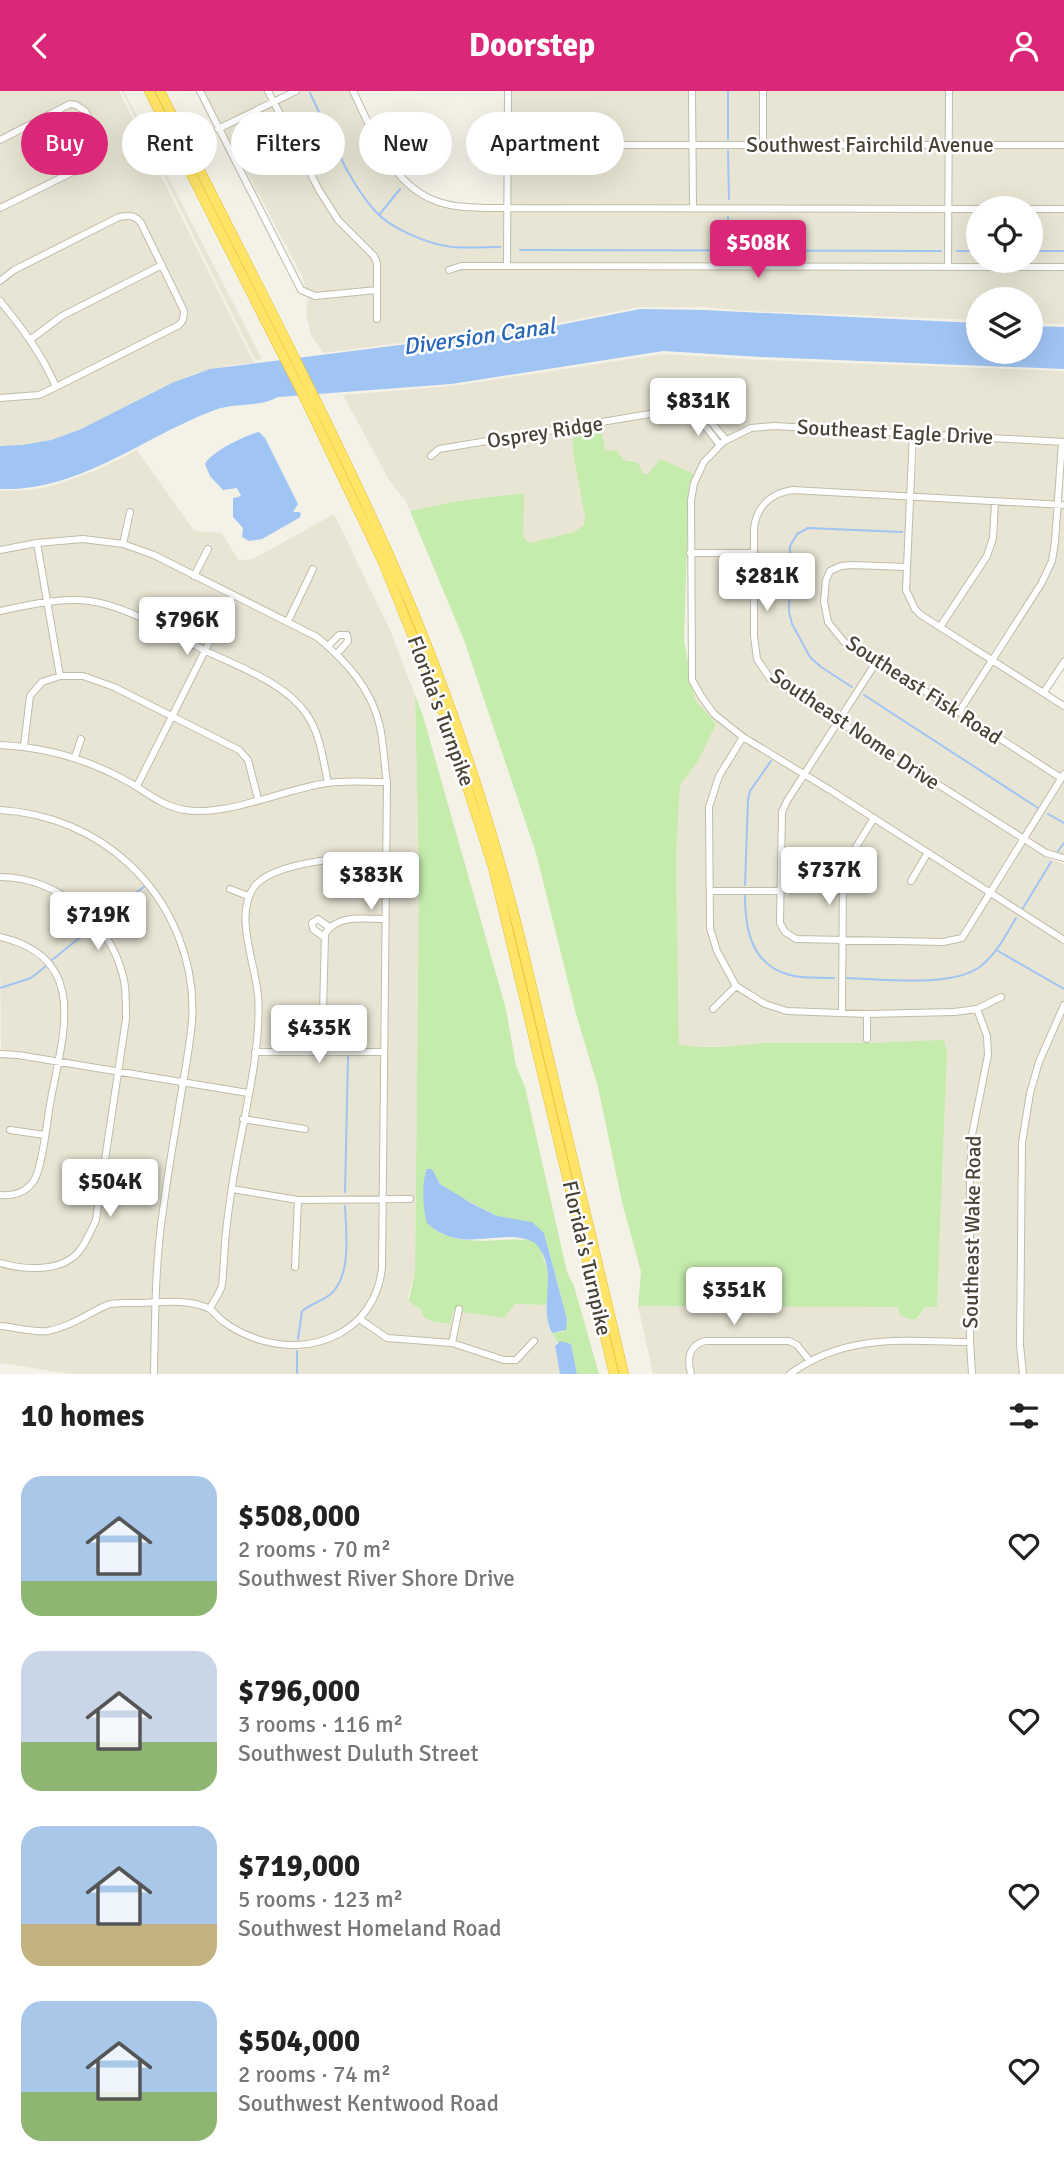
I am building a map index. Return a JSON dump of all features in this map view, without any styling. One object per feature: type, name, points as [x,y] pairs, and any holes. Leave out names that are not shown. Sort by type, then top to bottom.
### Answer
[{"type":"highway","name":"Florida's Turnpike","points":[[149,91],[284,349]]},
{"type":"highway","name":"Florida's Turnpike","points":[[160,91],[284,349],[401,583],[452,712],[479,789],[519,933],[624,1374]]},
{"type":"highway","name":"Florida's Turnpike","points":[[310,401],[392,584],[444,715],[470,792],[511,936],[614,1374]]},
{"type":"street","points":[[200,91],[301,290],[315,296],[377,290]]},
{"type":"street","points":[[268,91],[319,190],[338,220],[374,256],[377,263],[377,319]]},
{"type":"street","points":[[218,129],[296,91]]},
{"type":"street","points":[[353,91],[387,160],[402,179],[419,193],[451,206],[966,209]]},
{"type":"street","points":[[508,91],[508,112]]},
{"type":"street","points":[[692,91],[693,208]]},
{"type":"street","points":[[763,91],[763,144]]},
{"type":"street","points":[[948,267],[949,91]]},
{"type":"street","points":[[0,140],[70,104],[85,111],[101,142],[101,151],[95,161],[0,208]]},
{"type":"street","name":"Southwest Fairchild Avenue","points":[[624,145],[1064,145]]},
{"type":"street","points":[[507,175],[507,266]]},
{"type":"street","points":[[1043,209],[1064,209]]},
{"type":"street","points":[[0,281],[14,270],[119,217],[128,215],[137,218],[141,223],[182,303],[183,320],[179,325],[39,395],[1,398]]},
{"type":"street","points":[[31,339],[62,316],[162,265]]},
{"type":"street","points":[[449,270],[461,266],[1064,267]]},
{"type":"street","points":[[0,300],[46,362],[56,387]]},
{"type":"street","name":"Osprey Ridge","points":[[431,456],[439,449],[577,428],[663,411],[684,411],[702,418],[723,442]]},
{"type":"street","name":"Southeast Eagle Drive","points":[[723,442],[751,428],[766,426],[1063,442]]},
{"type":"street","points":[[914,432],[906,567],[906,590],[909,599],[922,615],[1064,706]]},
{"type":"street","points":[[723,442],[704,461],[694,483],[691,500],[692,680],[714,714],[743,737],[1064,940]]},
{"type":"street","points":[[959,712],[1041,583],[1052,561],[1060,505],[1063,442]]},
{"type":"street","name":"Southeast Nome Drive","points":[[1060,505],[782,492],[770,498],[759,510],[754,528],[754,635],[757,659],[769,677],[1046,853],[1064,858]]},
{"type":"street","points":[[940,627],[987,556],[993,538],[995,502]]},
{"type":"street","points":[[123,544],[130,512]]},
{"type":"street","points":[[0,550],[83,539],[123,544],[154,555],[232,597],[288,621],[328,646],[356,674],[370,698],[380,725],[387,782],[381,1277],[374,1298],[360,1320],[344,1332],[325,1340],[300,1344],[258,1339],[227,1325],[210,1308],[186,1303],[108,1305],[71,1325],[46,1331],[0,1326]]},
{"type":"street","points":[[37,543],[60,676]]},
{"type":"street","points":[[194,576],[208,549]]},
{"type":"street","points":[[690,552],[754,552]]},
{"type":"street","name":"Southeast Fisk Road","points":[[906,567],[841,566],[830,571],[826,580],[824,601],[828,622],[844,642],[1063,777]]},
{"type":"street","points":[[288,621],[313,569]]},
{"type":"street","points":[[136,786],[232,597]]},
{"type":"street","points":[[0,611],[78,600],[111,606],[205,651],[289,696],[306,713],[321,747],[328,783]]},
{"type":"street","points":[[328,646],[339,635],[347,635],[348,641],[337,654]]},
{"type":"street","points":[[877,661],[782,812],[780,923],[785,932],[796,939],[842,942],[954,941],[962,938],[1063,777]]},
{"type":"street","points":[[1044,692],[1064,662]]},
{"type":"street","points":[[24,746],[30,696],[42,682],[60,676],[83,676],[239,750],[248,760],[258,799]]},
{"type":"street","points":[[743,737],[719,776],[709,807],[710,928],[717,951],[736,986],[765,1004],[787,1011],[930,1014],[977,1009],[1001,997]]},
{"type":"street","points":[[75,757],[81,739]]},
{"type":"street","points":[[0,745],[24,746],[75,757],[109,771],[168,807],[189,811],[219,809],[328,783],[387,782]]},
{"type":"street","points":[[0,810],[51,819],[91,836],[116,852],[160,901],[178,934],[190,981],[192,1021],[162,1215],[154,1374]]},
{"type":"street","points":[[842,1013],[843,868],[874,818]]},
{"type":"street","points":[[911,881],[927,854]]},
{"type":"street","points":[[210,1308],[221,1288],[232,1189],[255,1052],[258,996],[244,913],[248,896],[256,884],[274,873],[315,862],[354,856],[385,856]]},
{"type":"street","points":[[0,877],[15,877],[41,884],[83,910],[100,929],[116,956],[125,986],[126,1019],[96,1220],[88,1237],[78,1253],[64,1262],[38,1269],[15,1268],[0,1263]]},
{"type":"street","points":[[230,889],[248,896]]},
{"type":"street","points":[[710,891],[779,891]]},
{"type":"street","points":[[324,937],[313,929],[312,923],[318,919],[329,927]]},
{"type":"street","points":[[322,1052],[324,937],[329,927],[338,921],[384,919]]},
{"type":"street","points":[[0,937],[26,945],[39,954],[59,979],[66,1004],[35,1180],[26,1189],[11,1196],[0,1195]]},
{"type":"street","points":[[713,1009],[736,986]]},
{"type":"street","points":[[1023,1374],[1020,1345],[1022,1143],[1036,1073],[1064,1005]]},
{"type":"street","name":"Southeast Wake Road","points":[[972,1374],[972,1135],[988,1055],[987,1036],[977,1009]]},
{"type":"street","points":[[867,1014],[867,1039]]},
{"type":"street","points":[[255,1052],[383,1052]]},
{"type":"street","points":[[0,1054],[248,1093]]},
{"type":"street","points":[[243,1119],[305,1129]]},
{"type":"street","points":[[10,1130],[45,1135]]},
{"type":"street","points":[[232,1189],[298,1199],[410,1199]]},
{"type":"street","points":[[295,1267],[298,1199]]},
{"type":"street","points":[[452,1343],[459,1309]]},
{"type":"street","points":[[360,1320],[387,1338],[452,1343],[503,1360],[516,1360],[534,1341]]},
{"type":"street","points":[[691,1374],[688,1362],[690,1352],[695,1345],[705,1341],[789,1341],[797,1345],[809,1360]]},
{"type":"street","points":[[790,1374],[809,1360],[870,1341],[970,1342]]},
{"type":"shaded area","points":[[0,91],[119,91],[129,112],[122,112],[122,175],[161,175],[254,363],[230,365],[192,374],[80,430],[51,440],[3,447],[0,444]]},
{"type":"shaded area","points":[[122,91],[135,112],[132,112]]},
{"type":"shaded area","points":[[204,91],[265,91],[271,102],[250,112],[231,112],[231,121],[222,125]]},
{"type":"shaded area","points":[[302,91],[350,91],[360,112],[359,175],[396,175],[418,195],[451,208],[966,211],[966,273],[1043,273],[1043,211],[1064,211],[1064,324],[1043,323],[1043,287],[966,287],[966,320],[703,307],[640,307],[514,332],[323,353],[311,335],[306,314],[308,297],[375,293],[374,321],[378,321],[379,263],[339,219],[314,175],[345,175],[345,112],[281,112],[277,104]]},
{"type":"shaded area","points":[[510,91],[690,91],[690,142],[624,142],[624,112],[510,112]]},
{"type":"shaded area","points":[[695,91],[761,91],[761,142],[695,142]]},
{"type":"shaded area","points":[[766,91],[947,91],[946,142],[766,142]]},
{"type":"shaded area","points":[[951,91],[1064,91],[1064,143],[951,142]]},
{"type":"shaded area","points":[[273,106],[276,112],[260,112]]},
{"type":"shaded area","points":[[231,126],[231,142],[224,129]]},
{"type":"shaded area","points":[[624,147],[690,147],[690,205],[510,206],[509,175],[624,175]]},
{"type":"shaded area","points":[[695,147],[946,148],[946,206],[695,205]]},
{"type":"shaded area","points":[[951,148],[1064,148],[1064,206],[1043,206],[1043,196],[966,196],[966,206],[951,206]]},
{"type":"shaded area","points":[[164,175],[167,175],[262,359],[255,360]]},
{"type":"shaded area","points":[[248,175],[310,175],[336,222],[372,258],[375,264],[375,288],[315,293],[306,291],[302,276]]},
{"type":"shaded area","points":[[663,354],[1064,371],[1064,439],[767,423],[750,425],[726,436],[691,410],[674,408],[439,446],[428,456],[431,459],[440,451],[580,430],[573,435],[573,453],[584,525],[574,532],[529,543],[523,536],[523,493],[457,501],[410,511],[389,480],[343,395],[452,386]]},
{"type":"shaded area","points":[[663,413],[690,415],[701,420],[716,444],[697,469],[689,494],[689,485],[694,474],[643,474],[630,460],[605,452],[602,431],[604,427],[581,430]]},
{"type":"shaded area","points":[[766,428],[914,435],[908,495],[793,488],[763,501],[751,550],[693,550],[693,500],[705,463],[724,444],[751,430]]},
{"type":"shaded area","points":[[919,435],[1060,444],[1055,502],[913,495]]},
{"type":"shaded area","points":[[137,450],[194,531],[222,533],[239,561],[253,559],[334,514],[390,630],[415,695],[419,878],[415,1272],[408,1297],[413,1305],[421,1309],[433,1322],[450,1324],[453,1311],[456,1311],[450,1341],[387,1336],[364,1320],[377,1299],[384,1278],[385,1202],[412,1201],[412,1197],[385,1197],[389,780],[372,697],[358,673],[340,654],[350,642],[349,634],[341,631],[327,643],[291,620],[316,568],[313,566],[287,618],[197,575],[211,547],[207,545],[193,573],[126,542],[133,511],[129,509],[122,541],[83,537],[0,548],[0,491],[52,486],[97,470]]},
{"type":"shaded area","points":[[793,493],[908,500],[904,565],[841,563],[824,579],[827,623],[843,644],[873,662],[837,718],[771,675],[759,658],[756,635],[756,528],[761,512],[772,500]]},
{"type":"shaded area","points":[[913,500],[991,504],[991,538],[985,555],[941,624],[917,608],[910,590],[908,567]]},
{"type":"shaded area","points":[[995,504],[1054,507],[1050,561],[990,655],[945,626],[989,557]]},
{"type":"shaded area","points":[[1059,507],[1064,508],[1064,658],[1043,689],[994,658],[1054,563]]},
{"type":"shaded area","points":[[83,542],[123,547],[153,557],[229,598],[204,648],[111,604],[49,600],[40,545]]},
{"type":"shaded area","points":[[35,546],[44,601],[0,609],[0,553]]},
{"type":"shaded area","points":[[693,555],[752,555],[755,660],[768,679],[835,722],[804,771],[744,735],[715,712],[694,679]]},
{"type":"shaded area","points":[[852,567],[904,570],[905,591],[913,611],[988,659],[958,708],[846,640],[831,620],[826,601],[832,573]]},
{"type":"shaded area","points":[[233,600],[287,624],[315,640],[354,676],[368,700],[378,726],[384,780],[330,780],[323,746],[290,693],[209,650]]},
{"type":"shaded area","points":[[78,603],[110,609],[134,618],[202,652],[170,712],[115,685],[62,674],[50,605]]},
{"type":"shaded area","points":[[45,606],[57,675],[29,694],[22,743],[0,743],[0,614]]},
{"type":"shaded area","points":[[206,654],[264,683],[288,698],[304,714],[314,734],[326,781],[260,796],[240,748],[174,714]]},
{"type":"shaded area","points":[[992,662],[1064,709],[1064,770],[1061,775],[962,711]]},
{"type":"shaded area","points":[[877,664],[1058,779],[1021,837],[841,720]]},
{"type":"shaded area","points":[[83,678],[168,717],[136,783],[78,756],[84,738],[80,736],[74,754],[27,744],[32,697],[43,684],[60,679]]},
{"type":"shaded area","points":[[692,686],[699,698],[740,737],[706,807],[708,929],[733,985],[710,1009],[713,1012],[737,989],[787,1013],[865,1016],[865,1041],[868,1042],[869,1016],[930,1016],[976,1012],[985,1036],[986,1054],[970,1135],[968,1339],[839,1347],[810,1357],[789,1338],[705,1338],[694,1343],[688,1352],[688,1374],[653,1374],[638,1306],[899,1307],[909,1319],[919,1318],[925,1307],[937,1307],[947,1052],[944,1041],[868,1043],[759,1043],[688,1047],[679,1044],[676,857],[680,785],[698,761]]},
{"type":"shaded area","points":[[172,719],[237,752],[246,762],[255,797],[219,806],[189,808],[168,804],[140,785]]},
{"type":"shaded area","points":[[839,724],[1019,841],[990,890],[808,773]]},
{"type":"shaded area","points":[[744,740],[801,775],[779,811],[777,889],[713,889],[711,808],[721,778]]},
{"type":"shaded area","points":[[0,748],[24,748],[74,760],[108,773],[167,809],[189,813],[329,785],[384,785],[383,854],[354,854],[315,859],[273,870],[254,882],[247,893],[229,886],[228,890],[245,897],[241,913],[256,996],[253,1049],[246,1090],[186,1080],[194,1022],[180,932],[134,866],[117,850],[92,833],[52,816],[0,808]]},
{"type":"shaded area","points":[[805,777],[870,819],[845,861],[840,939],[796,937],[787,930],[783,922],[783,817],[786,807]]},
{"type":"shaded area","points":[[1064,779],[1064,858],[1025,840]]},
{"type":"shaded area","points":[[0,813],[51,821],[90,838],[115,854],[159,902],[176,935],[188,981],[190,1021],[181,1079],[121,1070],[127,986],[102,927],[42,882],[15,874],[0,874]]},
{"type":"shaded area","points":[[874,821],[924,855],[908,882],[911,884],[927,857],[987,894],[960,936],[943,940],[845,939],[849,862]]},
{"type":"shaded area","points":[[1023,844],[1064,864],[1064,937],[994,893]]},
{"type":"shaded area","points":[[354,859],[383,859],[382,917],[346,917],[329,924],[318,917],[312,918],[310,922],[311,930],[322,938],[320,1049],[257,1049],[260,996],[247,923],[247,905],[257,886],[274,875],[316,864]]},
{"type":"shaded area","points":[[0,879],[14,879],[61,897],[99,930],[114,957],[123,986],[124,1019],[116,1069],[60,1059],[68,1005],[61,978],[41,952],[27,943],[0,935]]},
{"type":"shaded area","points":[[713,894],[777,894],[778,923],[795,942],[840,944],[839,1011],[788,1008],[766,1002],[738,984],[719,950],[713,928]]},
{"type":"shaded area","points":[[991,897],[1064,943],[1064,1000],[1037,1062],[1024,1114],[1021,1374],[975,1374],[972,1342],[975,1135],[991,1054],[989,1035],[980,1011],[1004,997],[1002,994],[976,1007],[954,1010],[844,1011],[844,944],[962,941]]},
{"type":"shaded area","points":[[347,922],[382,922],[380,1050],[324,1049],[327,935],[331,929]]},
{"type":"shaded area","points":[[0,940],[25,948],[48,966],[57,980],[62,994],[62,1019],[56,1059],[12,1051],[1,1052]]},
{"type":"shaded area","points":[[1064,1010],[1064,1374],[1025,1374],[1024,1144],[1032,1094],[1041,1063]]},
{"type":"shaded area","points":[[257,1054],[380,1055],[381,1197],[298,1197],[235,1187],[245,1122],[307,1131],[307,1126],[246,1117]]},
{"type":"shaded area","points":[[11,1056],[55,1064],[43,1132],[8,1128],[8,1133],[42,1137],[33,1179],[25,1187],[11,1193],[0,1193],[0,1057]]},
{"type":"shaded area","points":[[59,1064],[116,1074],[94,1219],[77,1251],[63,1259],[38,1266],[16,1265],[0,1260],[0,1198],[11,1198],[27,1192],[37,1181]]},
{"type":"shaded area","points":[[120,1075],[180,1084],[154,1300],[129,1300],[46,1329],[0,1323],[0,1266],[38,1271],[64,1264],[80,1254],[90,1239]]},
{"type":"shaded area","points":[[185,1085],[245,1095],[225,1216],[219,1287],[209,1306],[159,1300],[164,1215]]},
{"type":"shaded area","points":[[234,1192],[295,1202],[294,1270],[298,1270],[300,1202],[381,1202],[378,1284],[359,1319],[325,1338],[300,1342],[277,1341],[259,1337],[228,1323],[213,1308],[224,1288]]},
{"type":"shaded area","points":[[515,1304],[546,1305],[549,1329],[557,1342],[555,1346],[560,1374],[156,1374],[158,1305],[185,1305],[209,1311],[258,1341],[300,1347],[326,1343],[360,1324],[386,1340],[451,1346],[517,1362],[537,1341],[534,1338],[515,1358],[455,1342],[461,1312],[504,1318]]},
{"type":"shaded area","points":[[154,1305],[152,1374],[71,1374],[0,1363],[0,1328],[46,1334],[72,1327],[109,1307]]},
{"type":"shaded area","points":[[705,1343],[789,1344],[806,1359],[786,1374],[693,1374],[690,1362],[694,1350]]},
{"type":"shaded area","points":[[968,1344],[970,1374],[794,1374],[810,1362],[870,1345]]},
{"type":"green space","points":[[605,426],[602,431],[605,451],[616,450],[624,460],[638,463],[643,474],[648,474],[660,459],[694,474],[689,485],[684,640],[695,700],[716,724],[698,761],[680,785],[676,857],[679,1044],[707,1047],[759,1043],[944,1040],[947,1052],[937,1307],[925,1307],[917,1319],[909,1319],[899,1314],[898,1307],[638,1306],[641,1272],[622,1202],[598,1087],[576,1014],[536,853],[464,640],[410,511],[457,501],[524,493],[523,536],[529,543],[574,532],[584,525],[585,518],[573,453],[573,435],[580,430]]},
{"type":"green space","points":[[415,695],[506,1009],[516,1066],[525,1087],[567,1272],[574,1286],[599,1374],[577,1374],[571,1344],[557,1342],[552,1333],[564,1331],[567,1319],[545,1237],[447,1190],[430,1169],[435,1230],[457,1239],[533,1240],[539,1246],[547,1267],[549,1289],[546,1305],[515,1304],[504,1318],[461,1312],[461,1308],[457,1306],[450,1324],[433,1322],[424,1317],[421,1309],[409,1300],[415,1272],[419,878]]},
{"type":"water","points":[[640,309],[966,322],[966,364],[1043,364],[1043,326],[1064,327],[1064,369],[663,351],[451,384],[278,397],[263,403],[223,408],[57,482],[29,488],[0,489],[0,446],[51,440],[79,430],[174,382],[210,369],[423,342],[514,334]]},
{"type":"water","points":[[259,432],[265,438],[298,504],[293,512],[300,512],[301,515],[262,539],[249,541],[242,537],[243,528],[233,517],[233,498],[241,496],[237,488],[223,490],[210,476],[205,464],[221,449]]},
{"type":"water","points":[[427,1169],[432,1169],[440,1184],[471,1203],[497,1216],[532,1222],[544,1233],[567,1319],[566,1330],[552,1333],[548,1322],[547,1265],[535,1243],[509,1237],[468,1240],[454,1238],[427,1223],[423,1196]]},
{"type":"water","points":[[560,1341],[571,1344],[577,1374],[560,1374],[555,1346]]},
{"type":"waterway","points":[[728,91],[728,139]]},
{"type":"waterway","points":[[310,93],[355,184],[382,218],[410,235],[442,245],[500,247]]},
{"type":"waterway","points":[[728,151],[729,199]]},
{"type":"waterway","points":[[379,215],[400,189]]},
{"type":"waterway","points":[[728,217],[729,250]]},
{"type":"waterway","points":[[520,250],[941,251]]},
{"type":"waterway","points":[[957,251],[966,251]]},
{"type":"waterway","points":[[1043,251],[1064,251]]},
{"type":"waterway","points":[[852,687],[810,657],[792,624],[789,612],[790,546],[797,534],[808,528],[902,532]]},
{"type":"waterway","points":[[864,695],[1038,808]]},
{"type":"waterway","points":[[745,885],[748,800],[750,791],[771,761]]},
{"type":"waterway","points":[[1048,814],[1064,823]]},
{"type":"waterway","points":[[1058,851],[1064,843]]},
{"type":"waterway","points":[[1023,908],[1051,862]]},
{"type":"waterway","points":[[99,922],[145,886]]},
{"type":"waterway","points":[[745,895],[749,933],[753,944],[767,963],[777,970],[795,976],[834,978]]},
{"type":"waterway","points":[[847,978],[917,981],[969,973],[992,955],[1016,918]]},
{"type":"waterway","points":[[52,960],[93,927]]},
{"type":"waterway","points":[[998,951],[1064,989]]},
{"type":"waterway","points":[[0,988],[31,978],[46,966]]},
{"type":"waterway","points":[[345,1192],[348,1057]]},
{"type":"waterway","points":[[298,1339],[302,1311],[331,1294],[342,1275],[347,1240],[345,1206]]},
{"type":"waterway","points":[[297,1351],[297,1373]]},
{"type":"water label","name":"Diversion Canal","points":[[479,336]]}]
